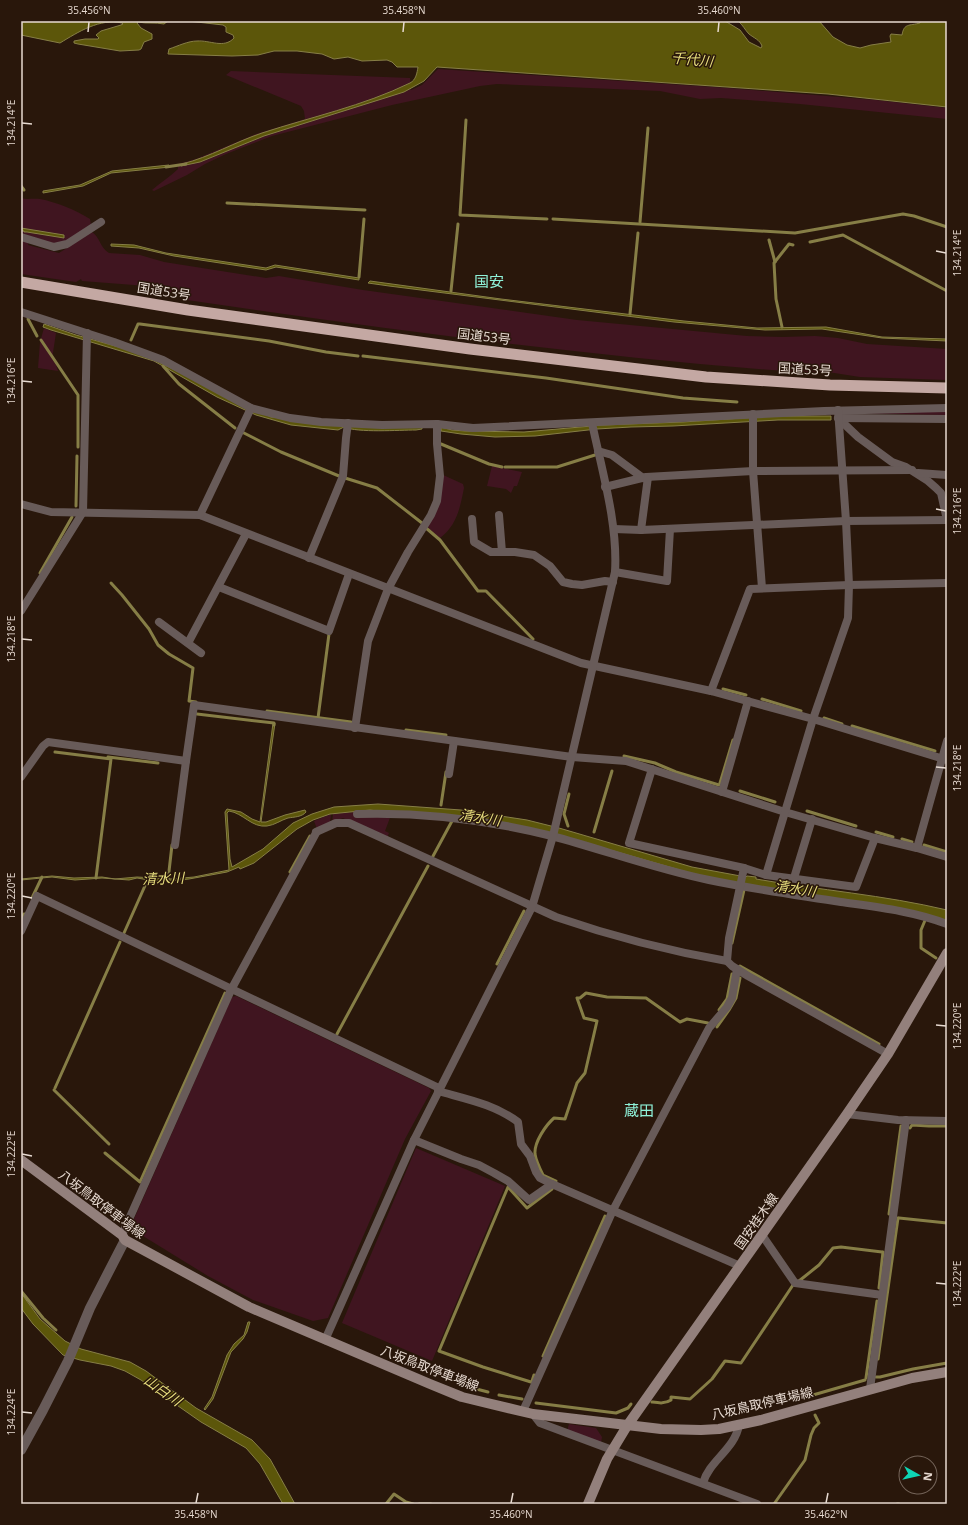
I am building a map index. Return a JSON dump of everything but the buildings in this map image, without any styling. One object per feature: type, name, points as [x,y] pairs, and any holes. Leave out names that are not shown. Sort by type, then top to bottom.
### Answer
[{"type":"highway","name":"国道53号","points":[[21,282],[188,310],[462,348],[706,377],[830,385],[947,388]]},
{"type":"main road","name":"国安桂木線","points":[[588,1504],[607,1459],[627,1426],[888,1054],[947,953]]},
{"type":"main road","name":"八坂鳥取停車場線","points":[[21,1160],[123,1238],[249,1307],[462,1397],[523,1412],[627,1426],[700,1430],[739,1425],[912,1378],[947,1372]]},
{"type":"street","points":[[21,237],[54,247],[67,244],[101,222]]},
{"type":"street","points":[[21,312],[87,333],[162,360],[251,408],[290,418],[321,422],[382,425],[437,424],[473,428],[753,414],[838,414],[947,419]]},
{"type":"street","points":[[21,611],[83,512],[87,333]]},
{"type":"street","points":[[200,515],[251,408]]},
{"type":"street","points":[[838,414],[947,408]]},
{"type":"street","points":[[753,414],[753,472],[762,588]]},
{"type":"street","points":[[766,875],[813,719],[848,618],[849,585],[846,521],[838,414]]},
{"type":"street","points":[[614,529],[670,529],[846,521],[947,520],[941,493],[928,481],[906,467],[892,462],[858,437],[838,414]]},
{"type":"street","points":[[309,558],[343,476],[348,423]]},
{"type":"street","points":[[325,1340],[438,1089],[488,996],[532,908],[553,836],[613,582],[617,552],[606,487],[592,423]]},
{"type":"street","points":[[355,728],[368,641],[388,589],[408,552],[431,516],[437,501],[440,476],[437,424]]},
{"type":"street","points":[[598,451],[612,455],[646,478]]},
{"type":"street","points":[[606,487],[646,478],[753,472],[842,470],[914,472],[947,475]]},
{"type":"street","points":[[641,530],[646,478]]},
{"type":"street","points":[[21,504],[51,512],[200,515],[581,663],[711,691],[813,719],[944,760]]},
{"type":"street","points":[[498,515],[502,552]]},
{"type":"street","points":[[472,519],[474,542],[492,552],[515,552],[534,555],[550,566],[564,582],[572,584],[582,585],[605,581],[613,582]]},
{"type":"street","points":[[615,572],[667,581],[670,529]]},
{"type":"street","points":[[188,644],[246,534]]},
{"type":"street","points":[[219,587],[329,631],[349,574]]},
{"type":"street","points":[[711,691],[750,589],[947,583]]},
{"type":"street","points":[[159,622],[202,653]]},
{"type":"street","points":[[722,792],[748,701]]},
{"type":"street","points":[[175,845],[194,705],[454,742],[572,757],[626,761],[785,812],[947,857]]},
{"type":"street","points":[[917,848],[944,760],[947,740]]},
{"type":"street","points":[[21,777],[43,746],[48,742],[186,761]]},
{"type":"street","points":[[449,774],[454,742]]},
{"type":"street","points":[[652,770],[629,843],[744,868],[766,875],[856,887],[875,838]]},
{"type":"street","points":[[357,814],[383,813],[452,818],[501,825],[553,836],[708,880],[883,908],[930,917],[947,924]]},
{"type":"street","points":[[794,878],[812,819]]},
{"type":"street","points":[[21,1450],[68,1361],[231,990],[316,832],[336,823],[348,823],[532,908],[581,926],[692,955],[727,961],[737,969],[888,1054]]},
{"type":"street","points":[[727,961],[729,938],[744,868]]},
{"type":"street","points":[[21,931],[37,896],[438,1089],[486,1104],[518,1122],[521,1144],[530,1156],[540,1178],[740,1266]]},
{"type":"street","points":[[523,1412],[613,1210],[709,1028],[727,1007],[732,998],[737,969]]},
{"type":"street","points":[[847,1114],[906,1120],[947,1121]]},
{"type":"street","points":[[870,1389],[906,1120]]},
{"type":"street","points":[[414,1140],[479,1165],[508,1181],[529,1200],[552,1184]]},
{"type":"street","points":[[762,1235],[795,1283],[882,1295]]},
{"type":"street","points":[[534,1414],[540,1423],[598,1446],[613,1449],[757,1504]]},
{"type":"street","points":[[703,1483],[708,1472],[737,1433],[739,1425]]},
{"type":"shaded area","points":[[438,69],[728,88],[876,100],[947,108],[947,119],[800,104],[721,98],[700,99],[660,91],[497,84],[480,86],[392,105],[272,136],[226,154],[187,175],[154,191],[152,190],[178,169],[178,164],[196,159],[256,134],[305,119],[304,111],[301,106],[226,75],[231,71],[410,78],[411,90],[422,85]]},
{"type":"shaded area","points":[[21,198],[40,199],[53,202],[79,212],[90,219],[91,225],[65,242],[55,244],[21,233]]},
{"type":"shaded area","points":[[92,232],[109,253],[140,255],[164,262],[266,278],[279,276],[363,290],[577,320],[747,336],[815,336],[838,338],[867,344],[947,349],[947,380],[860,377],[828,372],[795,372],[719,366],[566,350],[338,322],[187,300],[188,297],[147,286],[82,281],[81,279],[76,282],[21,274],[21,242],[24,240],[29,241],[28,245],[59,253]]},
{"type":"shaded area","points":[[44,328],[56,333],[52,359],[58,371],[38,368],[40,342]]},
{"type":"shaded area","points":[[947,411],[947,415],[846,413]]},
{"type":"shaded area","points":[[492,466],[522,472],[517,486],[514,486],[511,493],[506,489],[487,486]]},
{"type":"shaded area","points":[[441,474],[463,484],[464,488],[457,516],[450,528],[440,538],[426,526]]},
{"type":"shaded area","points":[[354,812],[391,815],[385,831],[389,833],[387,838],[343,818],[332,822],[333,814]]},
{"type":"shaded area","points":[[331,814],[330,823],[317,829],[314,821]]},
{"type":"shaded area","points":[[236,996],[429,1088],[431,1091],[405,1139],[328,1318],[313,1321],[253,1300],[208,1276],[130,1228],[232,997]]},
{"type":"shaded area","points":[[416,1148],[505,1186],[432,1361],[342,1323]]},
{"type":"shaded area","points":[[569,1424],[596,1428],[602,1437],[601,1443],[567,1431]]},
{"type":"water","points":[[21,21],[168,21],[164,24],[138,22],[137,23],[141,28],[152,34],[152,39],[144,42],[139,50],[120,51],[78,44],[74,43],[74,41],[98,39],[99,38],[96,35],[101,31],[121,25],[123,24],[122,23],[106,22],[97,24],[60,43],[21,35]]},
{"type":"water","name":"千代川","points":[[188,21],[725,21],[740,30],[749,42],[761,48],[762,46],[760,42],[749,34],[738,21],[819,21],[833,37],[847,45],[860,48],[891,42],[891,34],[902,35],[904,28],[920,23],[920,21],[947,21],[947,107],[828,94],[437,67],[424,81],[404,92],[264,136],[200,162],[181,166],[182,164],[262,133],[355,105],[392,91],[412,82],[416,76],[418,67],[397,67],[392,62],[387,60],[362,61],[348,57],[334,59],[322,54],[297,51],[274,51],[258,55],[232,56],[168,54],[169,49],[194,41],[221,44],[234,38],[233,35],[226,32],[226,27],[223,25]]},
{"type":"water","points":[[169,165],[170,167],[111,173],[83,186],[43,193],[43,191],[80,185],[112,171]]},
{"type":"water","points":[[21,228],[64,235],[64,238],[24,232],[21,231]]},
{"type":"water","points":[[111,244],[134,245],[166,253],[266,268],[275,265],[359,278],[359,280],[276,267],[266,270],[174,256],[139,248],[111,246]]},
{"type":"water","points":[[370,281],[501,299],[684,321],[757,328],[826,327],[882,337],[947,339],[947,341],[882,338],[822,329],[765,330],[674,322],[368,283]]},
{"type":"water","points":[[44,324],[76,335],[140,353],[271,417],[422,426],[422,429],[368,431],[344,427],[338,430],[291,425],[256,415],[217,397],[154,361],[51,330],[43,327]]},
{"type":"water","points":[[773,416],[831,416],[831,420],[778,420],[631,427],[535,436],[495,437],[441,431],[441,427],[465,431],[524,432],[603,425],[683,422]]},
{"type":"water","name":"清水川","points":[[273,723],[275,723],[261,822],[266,822],[305,810],[306,812],[300,816],[288,818],[273,825],[262,826],[252,823],[239,814],[229,811],[227,813],[230,859],[232,867],[263,849],[293,823],[312,814],[334,807],[378,804],[461,810],[527,820],[692,867],[746,877],[756,877],[756,879],[780,883],[899,900],[947,910],[947,922],[704,877],[558,835],[370,810],[330,814],[313,820],[297,829],[254,863],[240,869],[239,867],[227,872],[170,881],[155,881],[137,878],[129,880],[115,879],[137,877],[171,879],[194,877],[229,870],[225,812],[227,809],[241,812],[260,822]]},
{"type":"water","points":[[52,876],[74,878],[102,877],[115,879],[102,878],[75,880],[52,877],[21,880]]},
{"type":"water","name":"山白川","points":[[21,1293],[40,1319],[65,1341],[81,1349],[130,1362],[146,1371],[196,1408],[252,1440],[270,1459],[295,1504],[283,1504],[260,1464],[246,1448],[201,1422],[141,1380],[125,1371],[111,1366],[63,1355],[33,1324],[21,1308]]},
{"type":"water","points":[[248,1322],[250,1322],[247,1332],[243,1339],[231,1352],[213,1399],[205,1410],[204,1409],[212,1397],[227,1355],[234,1344],[244,1335]]},
{"type":"waterway","points":[[466,120],[460,215],[547,219]]},
{"type":"waterway","points":[[640,222],[648,128]]},
{"type":"waterway","points":[[166,167],[186,164]]},
{"type":"waterway","points":[[21,186],[24,190]]},
{"type":"waterway","points":[[227,203],[365,210]]},
{"type":"waterway","points":[[553,219],[795,233],[903,214],[947,227]]},
{"type":"waterway","points":[[359,277],[364,219]]},
{"type":"waterway","points":[[451,291],[458,224]]},
{"type":"waterway","points":[[630,314],[638,233]]},
{"type":"waterway","points":[[810,242],[843,235],[947,291]]},
{"type":"waterway","points":[[769,240],[775,262]]},
{"type":"waterway","points":[[782,327],[776,299],[774,263],[789,244],[793,245]]},
{"type":"waterway","points":[[28,319],[37,336]]},
{"type":"waterway","points":[[131,340],[138,324],[140,324],[269,341],[326,352],[358,356]]},
{"type":"waterway","points":[[41,340],[78,395],[78,447]]},
{"type":"waterway","points":[[363,356],[546,378],[683,398],[737,402]]},
{"type":"waterway","points":[[163,366],[179,384],[235,428]]},
{"type":"waterway","points":[[242,432],[281,452],[339,476]]},
{"type":"waterway","points":[[441,444],[489,464],[502,467]]},
{"type":"waterway","points":[[505,467],[557,467],[595,455]]},
{"type":"waterway","points":[[76,506],[77,456]]},
{"type":"waterway","points":[[345,478],[377,488],[422,523]]},
{"type":"waterway","points":[[40,573],[72,517]]},
{"type":"waterway","points":[[426,528],[440,540],[478,591],[486,591],[533,639]]},
{"type":"waterway","points":[[111,583],[149,629],[158,645],[169,654],[193,668],[189,701],[196,702]]},
{"type":"waterway","points":[[318,718],[329,634]]},
{"type":"waterway","points":[[723,689],[746,695]]},
{"type":"waterway","points":[[762,699],[801,711]]},
{"type":"waterway","points":[[267,711],[351,722]]},
{"type":"waterway","points":[[197,714],[274,723],[274,725]]},
{"type":"waterway","points":[[824,718],[842,724]]},
{"type":"waterway","points":[[852,726],[935,751]]},
{"type":"waterway","points":[[406,730],[446,735]]},
{"type":"waterway","points":[[720,783],[733,740]]},
{"type":"waterway","points":[[55,752],[111,759],[96,878]]},
{"type":"waterway","points":[[624,756],[655,763],[676,772],[719,785]]},
{"type":"waterway","points":[[108,757],[158,763]]},
{"type":"waterway","points":[[594,832],[612,771]]},
{"type":"waterway","points":[[441,805],[446,772]]},
{"type":"waterway","points":[[740,791],[775,802]]},
{"type":"waterway","points":[[568,826],[564,814],[569,794]]},
{"type":"waterway","points":[[807,811],[856,826]]},
{"type":"waterway","name":"清水川","points":[[432,858],[452,821]]},
{"type":"waterway","points":[[876,832],[893,837]]},
{"type":"waterway","points":[[290,872],[310,836]]},
{"type":"waterway","points":[[902,839],[912,842]]},
{"type":"waterway","name":"清水川","points":[[168,880],[172,845]]},
{"type":"waterway","points":[[924,845],[947,852]]},
{"type":"waterway","points":[[337,1034],[428,866]]},
{"type":"waterway","points":[[32,898],[42,877]]},
{"type":"waterway","name":"清水川","points":[[124,933],[148,879]]},
{"type":"waterway","points":[[732,943],[744,890]]},
{"type":"waterway","points":[[497,964],[524,911]]},
{"type":"waterway","points":[[21,921],[24,914]]},
{"type":"waterway","points":[[926,918],[921,930],[921,948],[936,958]]},
{"type":"waterway","points":[[55,1088],[120,942]]},
{"type":"waterway","points":[[740,966],[879,1044]]},
{"type":"waterway","points":[[719,1010],[727,999],[732,974]]},
{"type":"waterway","points":[[717,1027],[736,998],[740,978]]},
{"type":"waterway","points":[[105,1153],[140,1182],[225,993]]},
{"type":"waterway","points":[[556,1181],[543,1175],[536,1159],[535,1149],[541,1134],[551,1121],[554,1118],[565,1119],[577,1083],[585,1073],[597,1021],[584,1018],[577,998],[580,998],[586,993],[607,997],[646,998],[680,1022],[687,1019],[708,1023]]},
{"type":"waterway","points":[[54,1090],[109,1144]]},
{"type":"waterway","points":[[910,1128],[912,1125],[947,1126]]},
{"type":"waterway","points":[[889,1214],[901,1126]]},
{"type":"waterway","points":[[531,1382],[439,1351],[508,1187],[527,1208],[552,1189]]},
{"type":"waterway","points":[[543,1356],[605,1216]]},
{"type":"waterway","points":[[878,1359],[898,1218]]},
{"type":"waterway","points":[[899,1218],[947,1223]]},
{"type":"waterway","points":[[799,1281],[819,1265],[833,1248],[841,1247],[882,1252]]},
{"type":"waterway","points":[[879,1288],[883,1252]]},
{"type":"waterway","points":[[652,1402],[666,1402],[671,1400],[671,1397],[690,1399],[712,1379],[725,1361],[741,1363],[793,1285]]},
{"type":"waterway","points":[[21,1291],[43,1318],[56,1330]]},
{"type":"waterway","points":[[866,1378],[877,1301]]},
{"type":"waterway","points":[[876,1377],[947,1363]]},
{"type":"waterway","points":[[532,1381],[534,1375]]},
{"type":"waterway","points":[[813,1395],[865,1380]]},
{"type":"waterway","points":[[465,1386],[488,1392]]},
{"type":"waterway","points":[[499,1395],[522,1399]]},
{"type":"waterway","points":[[536,1403],[616,1413],[628,1408],[631,1404]]},
{"type":"waterway","points":[[774,1504],[805,1460],[811,1435],[814,1428],[819,1423],[815,1415]]},
{"type":"waterway","points":[[386,1504],[394,1494],[406,1502],[413,1504]]},
{"type":"waterway","points":[[419,1504],[431,1504]]},
{"type":"district","name":"国安","points":[[489,281]]},
{"type":"district","name":"蔵田","points":[[639,1110]]}]
